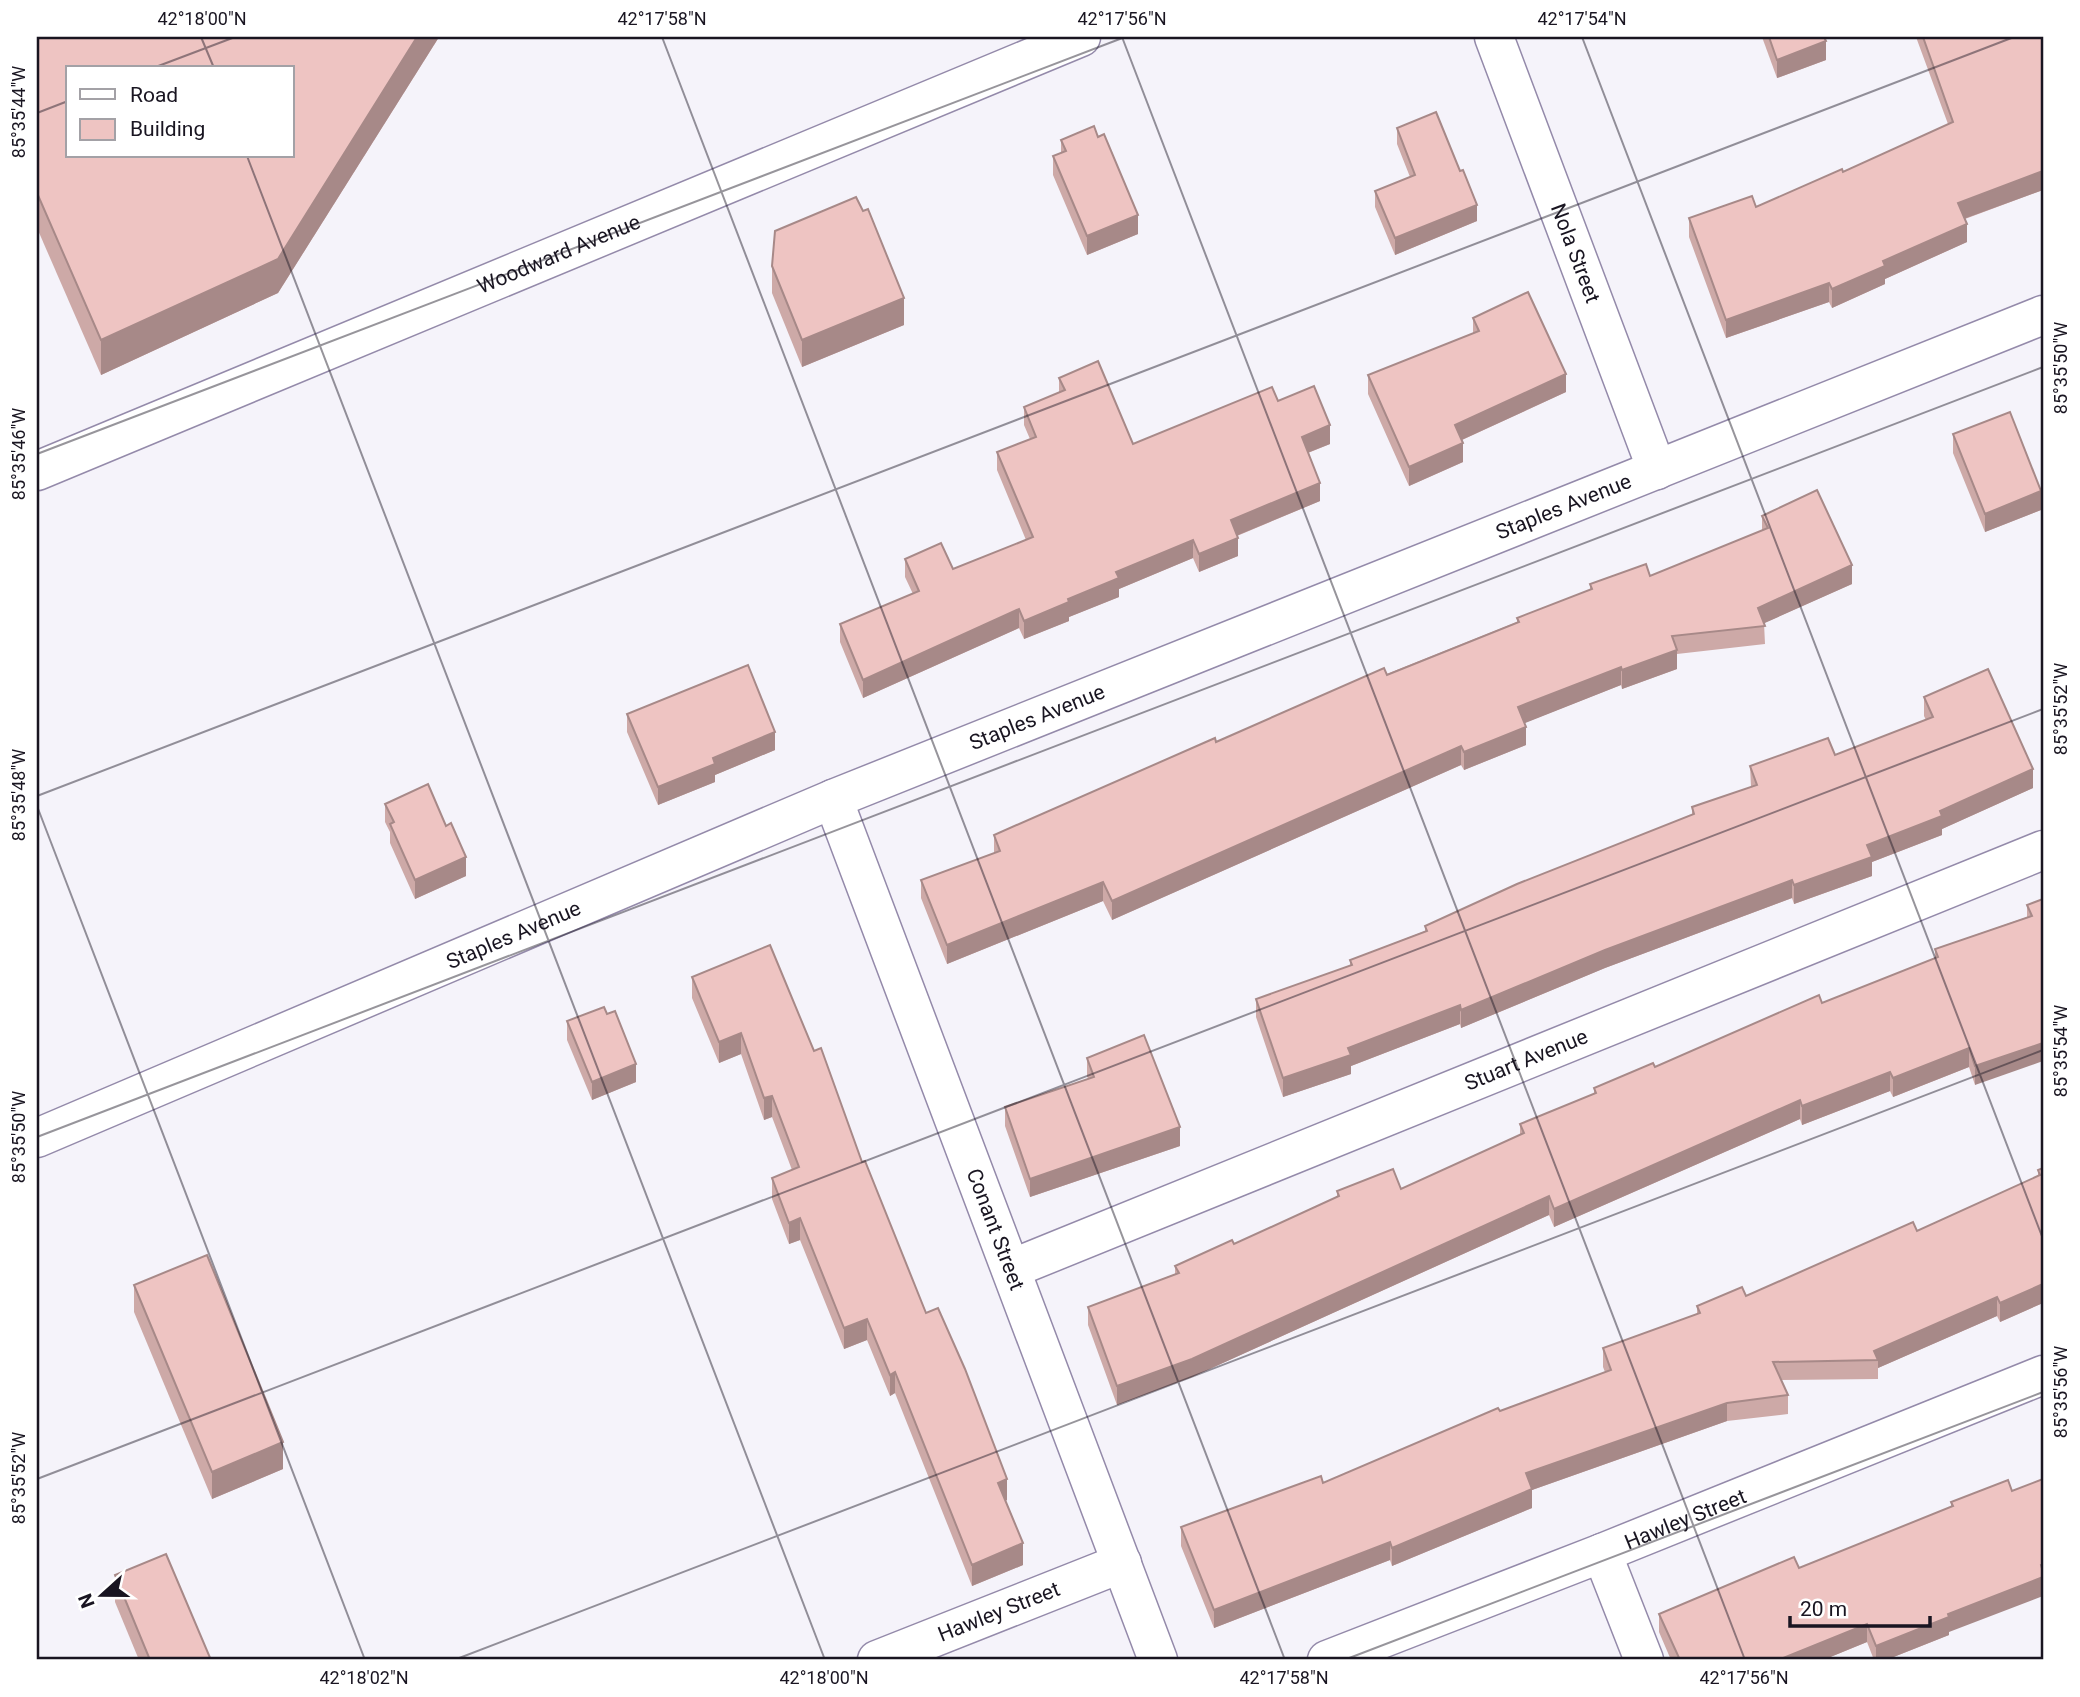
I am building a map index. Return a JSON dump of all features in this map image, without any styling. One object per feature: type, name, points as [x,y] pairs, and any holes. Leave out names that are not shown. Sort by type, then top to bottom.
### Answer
[{"type":"street","name":"Woodward Avenue","points":[[37,471],[1081,37]]},
{"type":"street","name":"Nola Street","points":[[1494,37],[1657,470]]},
{"type":"street","name":"Staples Avenue","points":[[37,1138],[833,799],[2043,315]]},
{"type":"street","name":"Conant Street","points":[[833,799],[1158,1660]]},
{"type":"street","name":"Stuart Avenue","points":[[1011,1269],[2043,850]]},
{"type":"street","name":"Hawley Street","points":[[1327,1660],[1602,1553],[2043,1375]]},
{"type":"street","points":[[1602,1553],[1643,1660]]},
{"type":"street","name":"Hawley Street","points":[[877,1660],[1122,1563]]},
{"type":"building","points":[[37,37],[417,37],[278,259],[101,340],[37,193]]},
{"type":"building","points":[[1769,37],[1824,37],[1826,41],[1777,60]]},
{"type":"building","points":[[1923,37],[2043,37],[2043,171],[1958,203],[1967,224],[1883,261],[1885,266],[1832,289],[1829,283],[1726,320],[1689,218],[1752,196],[1756,207],[1842,169],[1843,172],[1953,122]]},
{"type":"building","points":[[1436,112],[1477,205],[1395,238],[1375,191],[1415,175],[1397,128]]},
{"type":"building","points":[[1094,126],[1098,137],[1104,134],[1138,215],[1087,236],[1053,156],[1066,151],[1061,140]]},
{"type":"building","points":[[856,197],[863,211],[868,209],[904,298],[802,340],[772,266],[775,231]]},
{"type":"building","points":[[1528,292],[1566,374],[1455,425],[1463,443],[1409,467],[1368,375],[1479,331],[1473,318]]},
{"type":"building","points":[[1098,361],[1133,444],[1272,387],[1278,401],[1314,386],[1330,425],[1302,437],[1320,483],[1231,520],[1238,538],[1199,554],[1193,540],[1116,572],[1119,578],[1068,599],[1069,602],[1024,621],[1019,609],[863,680],[840,624],[919,591],[905,559],[941,543],[953,569],[1033,537],[997,452],[1036,437],[1024,407],[1065,390],[1059,378]]},
{"type":"building","points":[[2010,412],[2041,491],[1985,514],[1953,434]]},
{"type":"building","points":[[1817,490],[1852,565],[1758,608],[1765,626],[1672,636],[1677,650],[1622,670],[1621,667],[1518,707],[1526,727],[1464,752],[1461,746],[1112,901],[1103,882],[947,945],[921,880],[1000,851],[994,835],[1215,738],[1216,742],[1384,668],[1387,675],[1519,622],[1517,618],[1592,589],[1590,584],[1646,564],[1650,576],[1768,528],[1762,516]]},
{"type":"building","points":[[748,665],[775,732],[713,758],[715,764],[658,787],[627,714]]},
{"type":"building","points":[[1988,669],[2033,769],[1940,811],[1942,816],[1867,845],[1872,857],[1794,885],[1792,880],[1605,950],[1461,1010],[1460,1005],[1348,1048],[1351,1055],[1283,1078],[1256,999],[1352,965],[1350,960],[1427,931],[1425,926],[1517,884],[1694,814],[1692,807],[1757,785],[1750,766],[1828,738],[1835,755],[1933,717],[1924,697]]},
{"type":"building","points":[[428,784],[446,826],[451,823],[466,857],[415,880],[390,824],[394,822],[385,804]]},
{"type":"building","points":[[2043,899],[2043,1043],[1975,1066],[1969,1048],[1893,1078],[1890,1072],[1802,1106],[1800,1100],[1554,1209],[1549,1196],[1192,1359],[1117,1386],[1088,1307],[1179,1273],[1175,1266],[1232,1240],[1234,1244],[1339,1196],[1337,1191],[1393,1169],[1401,1189],[1524,1133],[1520,1124],[1596,1093],[1594,1088],[1653,1063],[1655,1067],[1819,995],[1822,1003],[1938,957],[1935,949],[2032,916],[2027,905]]},
{"type":"building","points":[[770,945],[814,1051],[821,1048],[862,1162],[865,1161],[926,1313],[938,1308],[965,1369],[1007,1479],[998,1483],[1023,1543],[972,1565],[895,1372],[890,1375],[867,1319],[844,1328],[800,1218],[789,1223],[772,1178],[799,1167],[772,1096],[764,1098],[741,1033],[719,1042],[692,977]]},
{"type":"building","points":[[604,1007],[607,1014],[615,1011],[636,1064],[592,1082],[567,1021]]},
{"type":"building","points":[[1144,1035],[1180,1127],[1030,1179],[1005,1107],[1094,1077],[1087,1058]]},
{"type":"building","points":[[2043,1168],[2043,1284],[2000,1303],[1997,1297],[1874,1351],[1878,1360],[1773,1362],[1788,1395],[1727,1403],[1526,1473],[1532,1489],[1392,1548],[1390,1542],[1214,1610],[1181,1527],[1321,1476],[1323,1483],[1498,1408],[1500,1411],[1611,1370],[1603,1348],[1700,1313],[1697,1306],[1742,1287],[1746,1296],[1913,1222],[1917,1231],[2040,1175],[2038,1170]]},
{"type":"building","points":[[207,1255],[283,1442],[212,1472],[134,1285]]},
{"type":"building","points":[[2043,1479],[2043,1577],[1876,1646],[1867,1624],[1778,1660],[1680,1660],[1659,1614],[1794,1557],[1799,1568],[1953,1506],[1951,1502],[2008,1480],[2012,1491]]},
{"type":"building","points":[[166,1554],[211,1660],[150,1660],[115,1575]]}]
